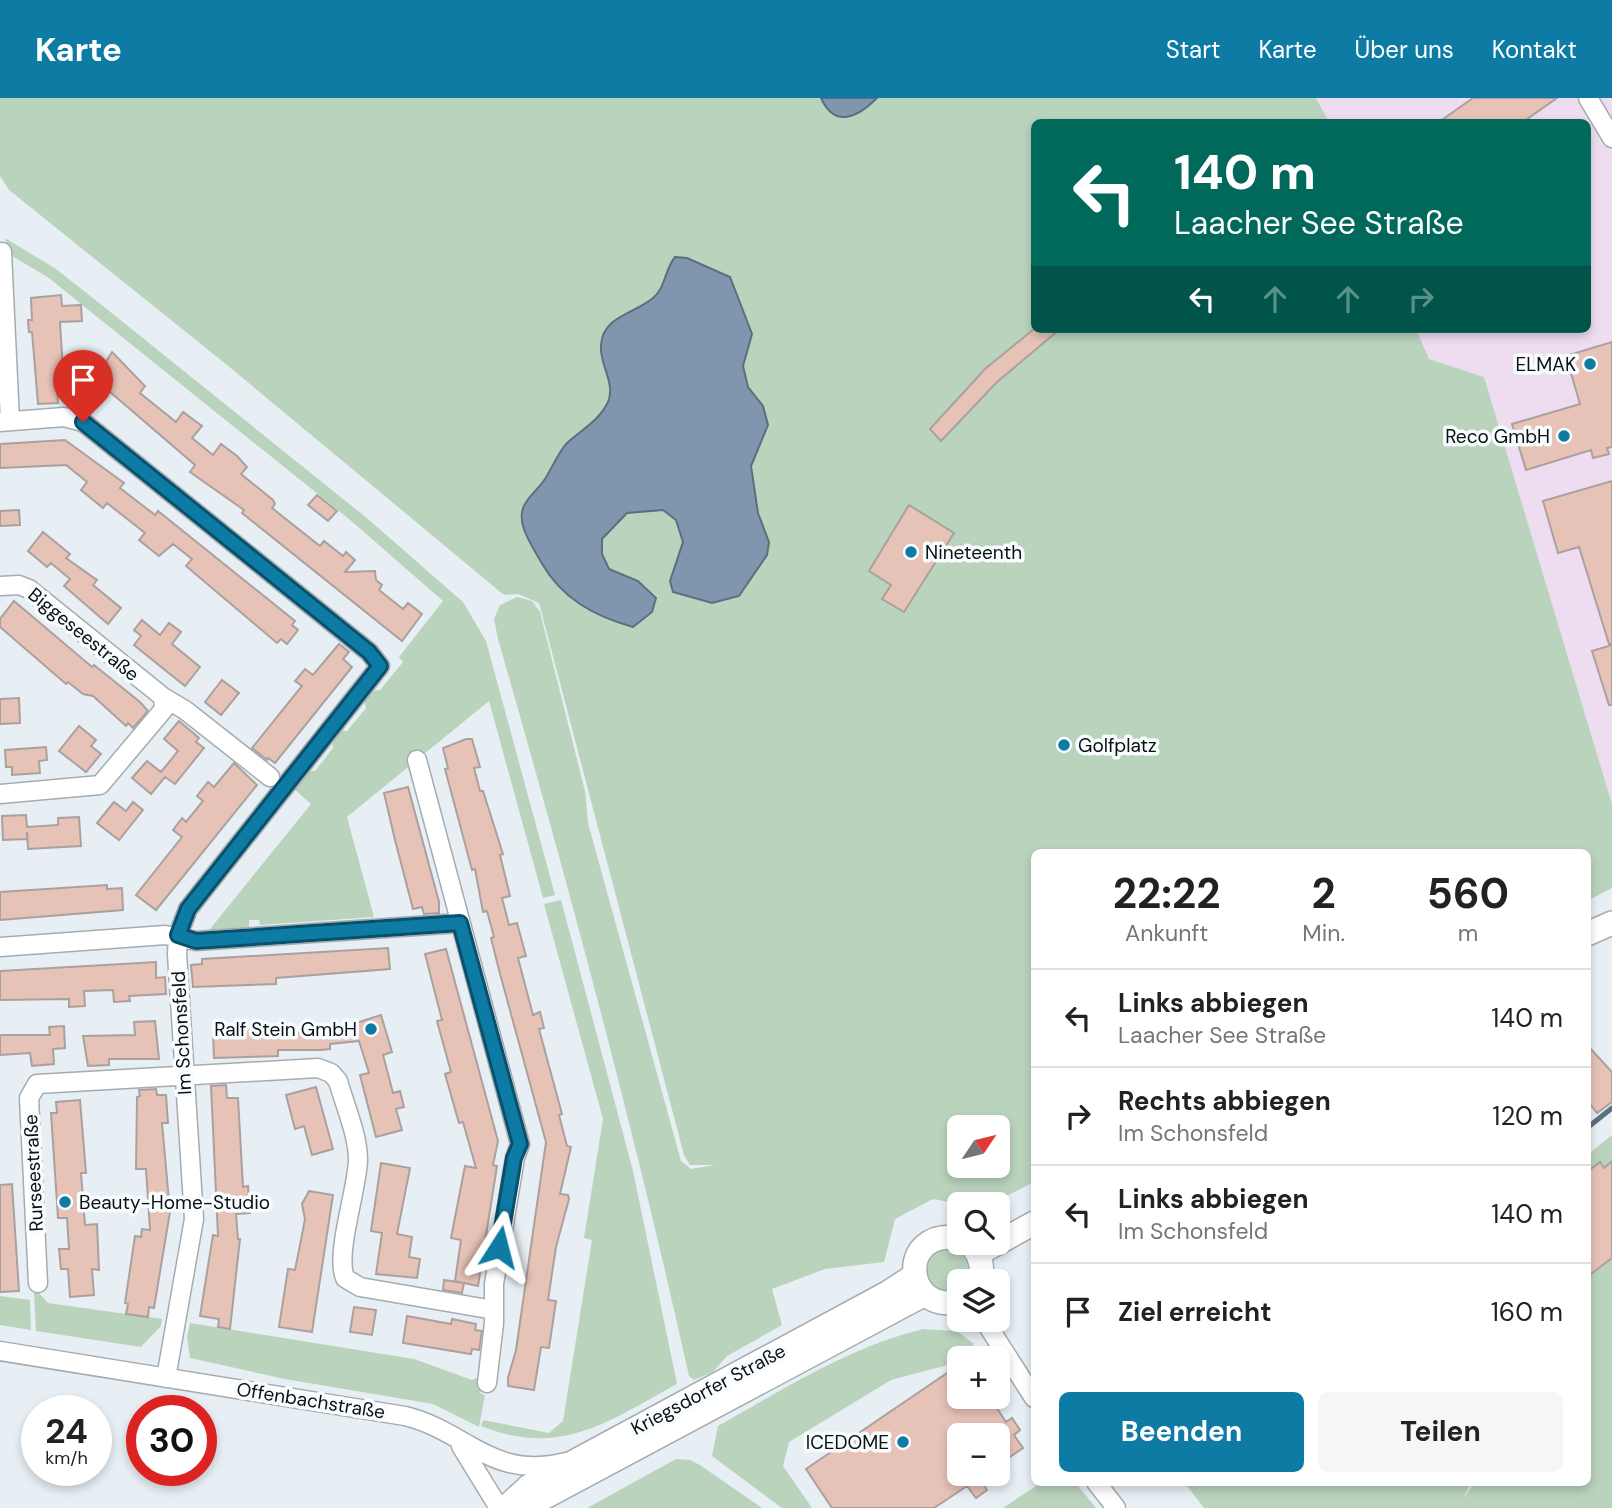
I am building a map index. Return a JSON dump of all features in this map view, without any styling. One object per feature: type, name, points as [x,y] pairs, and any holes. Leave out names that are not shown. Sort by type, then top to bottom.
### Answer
[{"type":"main road","points":[[1591,932],[1612,923]]},
{"type":"main road","points":[[1010,1233],[1031,1224]]},
{"type":"main road","points":[[947,1236],[924,1246],[918,1255],[920,1285],[947,1304]]},
{"type":"main road","name":"Kriegsdorfer Straße","points":[[505,1508],[524,1489],[576,1459],[889,1292],[920,1285]]},
{"type":"main road","name":"Kriegsdorfer Straße","points":[[514,1508],[532,1504],[920,1285]]},
{"type":"street","points":[[1588,98],[1612,138]]},
{"type":"street","name":"Im Schonsfeld","points":[[2,252],[5,421],[64,417],[83,422],[369,652],[380,666],[188,909],[178,935],[182,1075],[194,1219],[166,1378]]},
{"type":"street","name":"Biggeseestraße","points":[[0,586],[19,585],[29,589],[163,697],[185,710],[270,777]]},
{"type":"street","points":[[0,794],[100,785],[164,709],[163,697]]},
{"type":"street","points":[[417,760],[520,1144],[514,1158],[496,1269],[487,1383]]},
{"type":"street","points":[[0,947],[178,935],[196,941],[460,923]]},
{"type":"street","points":[[182,1075],[318,1068],[331,1073],[338,1081],[358,1160],[342,1262],[345,1278],[360,1287],[494,1310]]},
{"type":"street","name":"Rurseestraße","points":[[37,1283],[31,1091],[43,1082],[182,1075]]},
{"type":"street","points":[[992,1332],[1031,1393]]},
{"type":"street","name":"Offenbachstraße","points":[[0,1351],[405,1416],[422,1420],[487,1457],[518,1465],[556,1464],[576,1459]]},
{"type":"street","name":"Offenbachstraße","points":[[451,1436],[472,1461],[499,1508]]},
{"type":"street","points":[[1099,1486],[1116,1508]]},
{"type":"shaded area","points":[[1316,98],[1612,98],[1612,804],[1484,377],[1429,359],[1418,333],[1591,333],[1591,119],[1327,119]]},
{"type":"green space","points":[[0,98],[1316,98],[1327,119],[1031,119],[1031,333],[1418,333],[1429,359],[1484,377],[1612,804],[1612,888],[1591,899],[1591,849],[1031,849],[1031,1184],[1010,1194],[1010,1192],[947,1192],[947,1202],[933,1199],[895,1219],[884,1262],[825,1269],[772,1289],[782,1325],[727,1356],[713,1372],[694,1380],[689,1376],[599,1006],[498,639],[494,619],[500,605],[517,597],[532,601],[540,612],[585,791],[588,823],[681,1161],[691,1169],[715,1165],[690,1165],[684,1155],[539,603],[518,594],[504,595],[227,365],[9,190],[0,176]]},
{"type":"green space","points":[[5,238],[56,269],[98,302],[368,519],[463,602],[486,641],[555,895],[543,898],[489,701],[347,817],[374,917],[260,925],[259,920],[249,920],[249,932],[206,934],[311,804],[293,788],[307,771],[315,771],[333,748],[332,740],[339,730],[347,731],[366,708],[364,699],[371,691],[380,690],[403,662],[399,657],[443,601],[349,519],[49,278],[7,253]]},
{"type":"green space","points":[[561,900],[633,1171],[677,1384],[629,1411],[583,1431],[560,1437],[536,1438],[510,1435],[481,1426],[483,1420],[549,1433],[563,1421],[592,1240],[584,1238],[603,1119],[544,904]]},
{"type":"green space","points":[[1612,1135],[1612,1508],[1204,1508],[1187,1486],[1469,1486],[1463,1499],[1472,1486],[1591,1486],[1591,1152]]},
{"type":"green space","points":[[947,1248],[947,1255],[965,1255],[973,1265],[972,1269],[947,1269],[947,1291],[936,1291],[926,1275],[926,1266],[934,1249]]},
{"type":"green space","points":[[34,1293],[39,1293],[48,1303],[162,1319],[161,1326],[141,1347],[36,1331]]},
{"type":"green space","points":[[0,1296],[30,1300],[31,1330],[0,1325]]},
{"type":"green space","points":[[190,1323],[414,1359],[472,1380],[483,1375],[480,1393],[485,1395],[479,1427],[433,1404],[285,1379],[190,1358],[187,1337]]},
{"type":"green space","points":[[923,1329],[947,1330],[958,1332],[974,1344],[947,1346],[947,1365],[891,1380],[789,1442],[783,1466],[812,1508],[782,1508],[712,1456],[718,1426],[843,1358]]},
{"type":"green space","points":[[676,1459],[690,1460],[700,1465],[762,1508],[587,1508]]},
{"type":"green space","points":[[1036,1486],[1078,1486],[1096,1508],[1003,1508]]},
{"type":"water","points":[[821,98],[877,98],[855,115],[840,117],[827,108]]},
{"type":"water","points":[[675,257],[687,258],[730,277],[752,334],[743,366],[748,387],[763,406],[768,425],[751,466],[758,513],[769,542],[767,555],[739,596],[712,603],[673,592],[670,581],[683,542],[676,520],[663,510],[627,513],[602,539],[602,554],[609,569],[638,581],[656,598],[652,612],[633,627],[592,611],[559,586],[549,575],[530,542],[523,526],[522,511],[567,443],[595,420],[608,402],[610,388],[601,352],[603,335],[607,328],[657,294]]},
{"type":"building","points":[[1473,98],[1557,98],[1527,119],[1443,119]]},
{"type":"building","points":[[61,295],[62,306],[81,305],[82,321],[60,322],[64,388],[57,389],[58,403],[38,404],[32,332],[29,332],[28,320],[32,320],[31,298]]},
{"type":"building","points":[[1031,331],[1055,333],[997,382],[941,441],[930,429],[985,369]]},
{"type":"building","name":"Reco GmbH","points":[[1612,342],[1612,447],[1607,448],[1609,454],[1593,458],[1591,450],[1526,470],[1512,424],[1580,404],[1566,356]]},
{"type":"building","points":[[112,352],[145,386],[140,393],[176,422],[183,412],[202,426],[192,438],[213,455],[221,444],[237,456],[247,467],[241,474],[273,500],[275,504],[272,508],[320,546],[324,541],[343,556],[346,552],[355,560],[345,572],[375,571],[376,580],[382,585],[379,590],[403,609],[408,603],[422,614],[402,641],[242,513],[244,510],[190,472],[195,465],[95,379]]},
{"type":"building","points":[[65,440],[124,483],[120,488],[155,515],[158,511],[295,621],[292,625],[298,630],[287,644],[281,639],[277,643],[186,566],[192,559],[173,544],[159,556],[139,540],[145,533],[107,503],[103,508],[81,490],[87,482],[66,465],[0,468],[0,444]]},
{"type":"building","points":[[1612,481],[1612,644],[1609,644],[1579,547],[1558,553],[1543,501]]},
{"type":"building","points":[[317,495],[337,511],[328,521],[308,505]]},
{"type":"building","name":"Nineteenth","points":[[909,505],[954,533],[904,612],[882,599],[891,585],[869,571]]},
{"type":"building","points":[[19,510],[20,525],[0,526],[0,511]]},
{"type":"building","points":[[43,532],[70,554],[66,558],[97,580],[93,585],[121,608],[108,624],[64,586],[70,579],[51,563],[47,567],[28,551]]},
{"type":"building","points":[[14,601],[92,667],[94,665],[140,702],[148,711],[133,728],[128,723],[126,726],[93,696],[83,694],[68,682],[66,684],[0,627],[0,619]]},
{"type":"building","points":[[142,620],[160,635],[169,623],[181,632],[172,644],[200,667],[185,686],[134,645],[141,636],[134,630]]},
{"type":"building","points":[[339,644],[349,652],[343,659],[352,667],[275,763],[268,758],[267,760],[252,748],[302,686],[295,681],[305,669],[313,675]]},
{"type":"building","points":[[1612,645],[1612,705],[1609,705],[1592,651]]},
{"type":"building","points":[[222,680],[239,693],[221,715],[205,702]]},
{"type":"building","points":[[19,698],[20,723],[0,724],[0,699]]},
{"type":"building","points":[[179,721],[199,738],[196,742],[204,748],[175,784],[165,777],[151,794],[132,778],[147,761],[161,772],[178,751],[164,739]]},
{"type":"building","points":[[79,726],[96,740],[91,746],[101,754],[86,772],[59,751]]},
{"type":"building","points":[[472,739],[480,767],[474,768],[480,791],[483,791],[503,854],[500,855],[510,896],[502,898],[509,925],[517,923],[526,956],[518,958],[533,1015],[540,1012],[544,1028],[539,1029],[562,1114],[559,1115],[567,1146],[571,1147],[560,1194],[568,1195],[569,1199],[556,1247],[548,1300],[556,1301],[549,1348],[541,1347],[534,1390],[508,1386],[508,1378],[516,1350],[546,1142],[499,970],[487,911],[483,912],[475,869],[472,870],[445,769],[448,768],[443,748]]},
{"type":"building","points":[[46,747],[47,760],[39,761],[40,773],[12,775],[12,767],[6,767],[5,750]]},
{"type":"building","points":[[234,763],[257,785],[156,910],[136,895],[182,837],[173,830],[182,818],[186,822],[203,801],[197,796],[208,782],[214,787]]},
{"type":"building","points":[[408,787],[439,902],[439,913],[424,914],[422,907],[413,909],[395,840],[384,793]]},
{"type":"building","points":[[114,802],[126,811],[133,802],[143,810],[119,840],[97,823]]},
{"type":"building","points":[[26,815],[27,827],[58,825],[58,818],[79,817],[81,846],[28,849],[27,832],[27,839],[3,840],[2,816]]},
{"type":"building","points":[[107,885],[107,889],[122,888],[123,910],[0,920],[0,892]]},
{"type":"building","points":[[388,948],[390,969],[276,978],[276,984],[193,987],[191,965],[202,964],[202,959]]},
{"type":"building","points":[[446,949],[498,1141],[493,1165],[497,1166],[478,1286],[455,1281],[461,1240],[451,1238],[465,1166],[476,1168],[445,1074],[451,1072],[437,1021],[442,1020],[425,954]]},
{"type":"building","points":[[156,962],[156,978],[165,977],[166,994],[129,996],[130,1001],[114,1002],[113,990],[84,991],[85,1006],[69,1007],[69,999],[0,1000],[0,971]]},
{"type":"building","points":[[381,1015],[392,1052],[383,1055],[393,1093],[400,1091],[404,1107],[396,1109],[402,1130],[376,1137],[360,1075],[369,1073],[359,1041],[330,1044],[330,1049],[278,1050],[278,1056],[214,1058],[213,1033],[277,1026],[277,1031],[290,1030],[291,1033],[310,1032],[312,1028],[338,1029]]},
{"type":"building","points":[[155,1021],[159,1059],[109,1059],[109,1065],[88,1066],[83,1036],[135,1035],[134,1022]]},
{"type":"building","points":[[64,1026],[65,1048],[53,1049],[54,1064],[32,1066],[30,1053],[0,1055],[0,1035],[50,1035],[49,1027]]},
{"type":"building","points":[[1591,1049],[1612,1072],[1612,1102],[1597,1113],[1591,1105]]},
{"type":"building","points":[[226,1085],[227,1098],[238,1098],[243,1187],[248,1186],[250,1213],[236,1214],[240,1239],[230,1329],[218,1327],[219,1319],[200,1316],[213,1235],[218,1236],[211,1086]]},
{"type":"building","points":[[316,1087],[333,1149],[312,1155],[304,1126],[295,1129],[286,1095]]},
{"type":"building","points":[[156,1089],[157,1095],[166,1095],[168,1123],[162,1123],[170,1212],[154,1308],[149,1307],[148,1317],[126,1314],[128,1304],[125,1303],[135,1236],[141,1237],[142,1229],[150,1230],[146,1169],[136,1169],[137,1097],[140,1096],[139,1090]]},
{"type":"building","points":[[80,1100],[86,1173],[81,1173],[85,1225],[97,1224],[99,1270],[92,1269],[94,1295],[70,1297],[68,1269],[61,1269],[59,1249],[69,1249],[67,1218],[58,1218],[51,1113],[57,1113],[56,1102]]},
{"type":"building","points":[[1612,1161],[1612,1258],[1591,1274],[1591,1169],[1600,1162],[1604,1168]]},
{"type":"building","points":[[381,1163],[410,1168],[397,1234],[412,1237],[409,1257],[420,1259],[417,1278],[376,1274],[382,1233],[371,1231]]},
{"type":"building","points":[[12,1184],[19,1291],[0,1292],[0,1185]]},
{"type":"building","points":[[309,1191],[333,1195],[312,1332],[279,1327],[288,1269],[295,1270],[305,1219],[302,1204]]},
{"type":"building","points":[[444,1280],[464,1283],[462,1293],[443,1290]]},
{"type":"building","points":[[354,1307],[376,1310],[372,1335],[350,1332]]},
{"type":"building","points":[[407,1316],[451,1324],[452,1319],[476,1324],[475,1330],[482,1331],[479,1350],[472,1349],[471,1354],[403,1343]]},
{"type":"building","name":"ICEDOME","points":[[947,1373],[947,1409],[998,1409],[1006,1422],[1012,1418],[1020,1430],[1014,1435],[1023,1448],[1010,1457],[1010,1423],[947,1423],[947,1486],[967,1486],[934,1508],[832,1508],[806,1469]]},
{"type":"building","name":"ICEDOME","points":[[967,1486],[984,1486],[987,1490],[976,1498]]},
{"type":"waterway","points":[[1591,1125],[1612,1108]]},
{"type":"place","name":"ELMAK","points":[[1590,364]]},
{"type":"place","name":"Reco GmbH","points":[[1564,436]]},
{"type":"place","name":"Nineteenth","points":[[911,552]]},
{"type":"place","name":"Golfplatz","points":[[1064,745]]},
{"type":"place","name":"Ralf Stein GmbH","points":[[371,1029]]},
{"type":"place","name":"Beauty-Home-Studio","points":[[65,1202]]},
{"type":"place","name":"ICEDOME","points":[[903,1442]]},
{"type":"route","points":[[83,422],[369,652],[380,666],[188,909],[178,935],[196,941],[460,923],[520,1144],[514,1158],[499,1247]]}]
